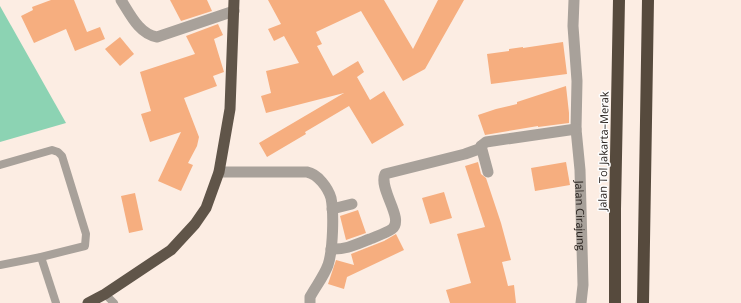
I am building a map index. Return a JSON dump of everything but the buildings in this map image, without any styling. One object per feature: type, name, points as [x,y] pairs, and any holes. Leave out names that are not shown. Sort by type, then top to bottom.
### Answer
[{"type":"highway","points":[[88,303],[105,294],[171,250],[186,234],[206,208],[219,172],[230,109],[234,0]]},
{"type":"highway","name":"Jalan Tol Jakarta–Merak","points":[[615,303],[615,209],[619,0]]},
{"type":"highway","points":[[643,303],[648,0]]},
{"type":"street","points":[[121,0],[133,20],[141,29],[151,36],[157,37],[234,11]]},
{"type":"street","name":"Jalan Cirajung","points":[[574,0],[573,26],[577,81],[576,129],[580,170],[583,285],[581,303]]},
{"type":"street","points":[[331,249],[346,248],[386,232],[396,225],[396,216],[383,182],[385,174],[465,154],[479,149],[486,142],[538,133],[576,129]]},
{"type":"street","points":[[481,146],[488,172]]},
{"type":"street","points":[[219,172],[310,172],[326,188],[330,197],[332,209],[331,249],[328,265],[310,297],[310,303]]},
{"type":"street","points":[[332,209],[352,204]]},
{"type":"lane","points":[[0,165],[52,150],[58,152],[62,156],[86,234],[85,246],[0,265]]},
{"type":"lane","points":[[41,257],[56,303]]},
{"type":"lane","points":[[105,294],[114,303]]},
{"type":"green space","points":[[0,6],[66,123],[0,142]]}]
